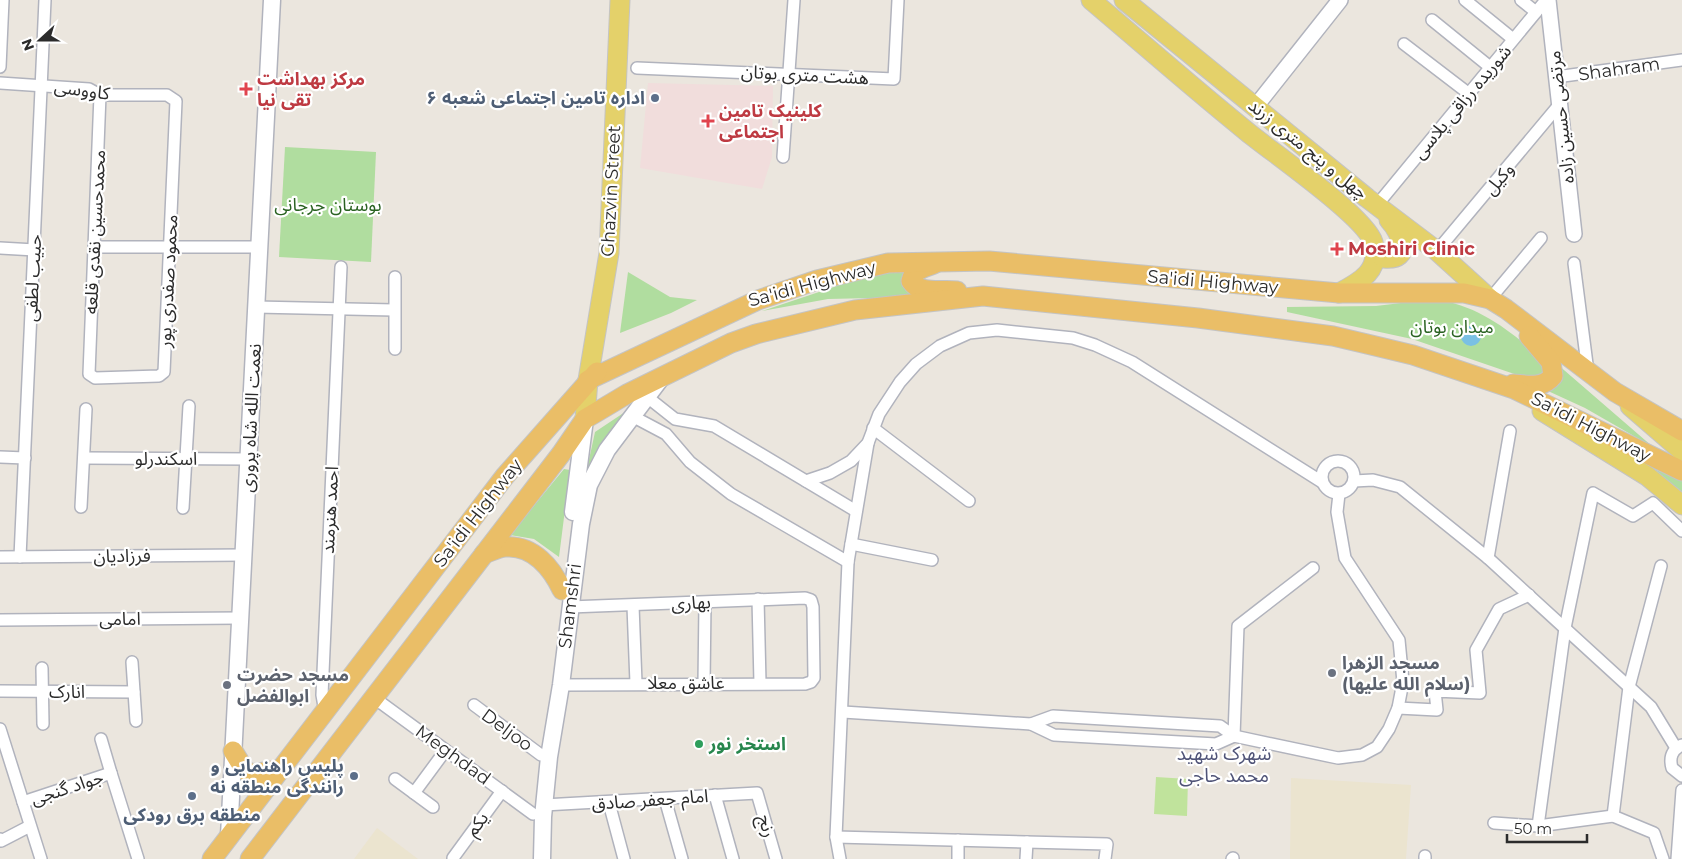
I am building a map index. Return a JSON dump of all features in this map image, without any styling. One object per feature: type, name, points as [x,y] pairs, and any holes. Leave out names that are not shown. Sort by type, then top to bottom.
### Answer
[{"type":"highway","name":"Sa'idi Highway","points":[[212,859],[504,476],[588,380],[758,300],[817,280],[888,263],[989,261],[1339,293],[1440,291],[1464,293],[1498,304],[1615,392],[1682,431]]},
{"type":"highway","points":[[940,262],[918,270],[913,275],[911,281],[920,290],[950,290],[983,296]]},
{"type":"highway","name":"Sa'idi Highway","points":[[250,859],[585,419],[611,402],[663,376],[731,343],[756,334],[855,310],[983,296],[1198,318],[1333,336],[1413,355],[1494,382],[1532,398],[1682,471]]},
{"type":"highway","points":[[1494,382],[1539,385],[1548,382],[1553,376],[1551,362],[1498,304]]},
{"type":"highway","points":[[484,554],[506,547],[529,552],[542,560],[553,572],[562,590]]},
{"type":"highway","points":[[233,751],[244,769],[250,774],[280,770]]},
{"type":"main road","name":"نعمت الله شاه پروری","points":[[229,836],[272,0]]},
{"type":"main road","name":"Ghazvin Street","points":[[585,419],[588,380],[609,253],[620,0]]},
{"type":"main road","name":"چهل و پنج متری زرند","points":[[1091,0],[1246,132],[1314,183],[1368,233],[1375,249]]},
{"type":"main road","name":"چهل و پنج متری زرند","points":[[1124,0],[1372,201],[1437,251],[1498,304]]},
{"type":"main road","points":[[1372,201],[1396,227],[1402,241],[1400,253],[1396,257],[1384,258],[1375,249]]},
{"type":"main road","points":[[1339,293],[1360,282],[1370,274],[1374,264],[1375,249]]},
{"type":"main road","name":"Shamshri","points":[[532,859],[555,685],[570,607],[581,524],[589,485],[607,450],[663,376]]},
{"type":"main road","points":[[1494,382],[1605,448],[1647,476],[1682,505]]},
{"type":"main road","points":[[1615,392],[1682,451]]},
{"type":"main road","name":"Shamshri","points":[[555,685],[562,590],[585,419]]},
{"type":"main road","name":"Shamshri","points":[[539,810],[542,859]]},
{"type":"street","points":[[0,67],[3,0]]},
{"type":"street","name":"حبیب لطفی","points":[[20,557],[45,0]]},
{"type":"street","points":[[783,157],[794,0]]},
{"type":"street","name":"هشت متری بوتان","points":[[637,68],[894,79],[898,0]]},
{"type":"street","points":[[1256,106],[1340,0]]},
{"type":"street","points":[[1465,0],[1514,39]]},
{"type":"street","points":[[1521,0],[1536,12]]},
{"type":"street","name":"شوریده رزاقی پلاسی","points":[[1372,201],[1547,0]]},
{"type":"street","name":"مرتضی حسین زاده","points":[[1547,0],[1574,234]]},
{"type":"street","points":[[1432,20],[1490,67]]},
{"type":"street","points":[[1404,44],[1468,93]]},
{"type":"street","name":"Shahram","points":[[1556,77],[1682,60]]},
{"type":"street","name":"کاووسی","points":[[0,83],[89,89],[100,95],[168,95],[174,99],[176,106]]},
{"type":"street","name":"محمدحسین نقدی قلعه","points":[[88,369],[95,247],[100,95]]},
{"type":"street","name":"وکیل","points":[[1437,251],[1559,105]]},
{"type":"street","name":"محمود صفدری پور","points":[[88,369],[89,374],[95,378],[157,376],[163,374],[176,106]]},
{"type":"street","points":[[1498,304],[1541,238]]},
{"type":"street","points":[[95,247],[260,247]]},
{"type":"street","points":[[0,248],[35,250]]},
{"type":"street","points":[[1574,263],[1588,372]]},
{"type":"street","name":"احمد هنرمند","points":[[325,712],[322,695],[341,268]]},
{"type":"street","points":[[395,277],[395,349]]},
{"type":"street","points":[[256,307],[394,310]]},
{"type":"street","points":[[840,859],[836,838],[843,712],[848,562],[868,443],[873,428],[879,414],[900,382],[916,364],[940,346],[969,333],[998,330],[1073,338],[1095,345],[1132,362],[1322,482],[1329,490],[1339,494],[1349,490],[1355,475],[1350,465],[1346,462],[1335,461],[1330,463],[1323,471],[1322,482]]},
{"type":"street","points":[[646,396],[675,420],[714,426],[856,512]]},
{"type":"street","points":[[183,508],[189,406]]},
{"type":"street","points":[[82,508],[86,409]]},
{"type":"street","points":[[632,416],[666,434],[690,462],[731,494],[848,562]]},
{"type":"street","points":[[873,428],[969,501]]},
{"type":"street","points":[[1488,558],[1510,431]]},
{"type":"street","points":[[806,481],[830,473],[851,461],[868,443]]},
{"type":"street","points":[[0,457],[25,458]]},
{"type":"street","name":"اسکندرلو","points":[[84,458],[248,459]]},
{"type":"street","points":[[1354,481],[1373,480],[1400,487],[1488,558],[1651,706],[1679,747],[1672,753],[1671,763],[1675,772],[1682,776]]},
{"type":"street","points":[[1538,826],[1565,628],[1593,493],[1633,516],[1653,503],[1682,531]]},
{"type":"street","points":[[843,712],[1031,724],[1053,716],[1220,726],[1234,736],[1338,758],[1362,755],[1377,747],[1390,729],[1398,708],[1404,682],[1399,640],[1345,558],[1337,512],[1339,494]]},
{"type":"street","points":[[851,544],[932,560]]},
{"type":"street","name":"فرزادیان","points":[[0,557],[244,555]]},
{"type":"street","points":[[1613,816],[1629,686],[1661,566]]},
{"type":"street","points":[[1234,736],[1238,626],[1313,568]]},
{"type":"street","points":[[1398,708],[1437,710],[1435,691],[1480,693],[1476,650],[1499,609],[1529,595]]},
{"type":"street","name":"بهاری","points":[[570,607],[806,598],[811,600],[813,607],[814,678],[812,682]]},
{"type":"street","points":[[758,599],[760,683]]},
{"type":"street","points":[[704,683],[705,603]]},
{"type":"street","points":[[633,606],[636,683]]},
{"type":"street","name":"امامی","points":[[0,620],[240,618]]},
{"type":"street","points":[[132,662],[136,721]]},
{"type":"street","points":[[42,668],[43,724]]},
{"type":"street","name":"عاشق معلا","points":[[555,685],[812,682]]},
{"type":"street","name":"انارک","points":[[0,691],[134,692]]},
{"type":"street","name":"Meghdad","points":[[373,696],[502,791],[539,810]]},
{"type":"street","name":"Deljoo","points":[[474,706],[545,756]]},
{"type":"street","points":[[1031,724],[1054,736],[1216,744],[1234,736]]},
{"type":"street","points":[[0,729],[2,742],[41,859]]},
{"type":"street","points":[[101,739],[111,773]]},
{"type":"street","points":[[414,793],[445,750]]},
{"type":"street","name":"جواد گنجی","points":[[23,802],[111,773],[138,859]]},
{"type":"street","points":[[395,778],[433,807]]},
{"type":"street","points":[[1677,859],[1682,790]]},
{"type":"street","name":"یکم","points":[[453,858],[502,791]]},
{"type":"street","name":"امام جعفر صادق","points":[[539,810],[609,803],[757,793]]},
{"type":"street","name":"رنج","points":[[757,793],[776,859]]},
{"type":"street","points":[[715,796],[734,859]]},
{"type":"street","points":[[665,799],[682,859]]},
{"type":"street","points":[[609,803],[624,859]]},
{"type":"street","points":[[1494,823],[1538,826],[1613,816],[1654,833],[1663,859]]},
{"type":"street","points":[[0,839],[1,841],[30,826]]},
{"type":"street","points":[[836,838],[1106,844],[1105,859]]},
{"type":"street","points":[[958,840],[958,859]]},
{"type":"street","points":[[1026,859],[1027,842]]},
{"type":"shaded area","name":"کلینیک تامین اجتماعی","points":[[648,83],[773,86],[772,157],[762,189],[640,168]]},
{"type":"shaded area","points":[[1291,778],[1411,785],[1406,859],[1290,859]]},
{"type":"shaded area","points":[[377,828],[418,859],[354,859]]},
{"type":"green space","name":"بوستان جرجانی","points":[[285,147],[376,152],[371,262],[279,257]]},
{"type":"green space","points":[[910,268],[902,281],[904,287],[915,297],[828,299],[762,311],[873,274]]},
{"type":"green space","points":[[628,272],[670,297],[697,300],[671,313],[620,333]]},
{"type":"green space","name":"میدان بوتان","points":[[1434,299],[1465,307],[1505,328],[1542,358],[1545,375],[1526,378],[1412,339],[1287,312],[1287,307],[1376,306]]},
{"type":"green space","points":[[1557,364],[1653,447],[1585,408],[1548,391],[1557,386],[1561,377]]},
{"type":"green space","points":[[628,410],[582,492],[595,432]]},
{"type":"green space","points":[[1641,464],[1682,480],[1682,497]]},
{"type":"green space","points":[[564,469],[570,470],[559,557],[534,539],[510,535]]},
{"type":"green space","points":[[1156,777],[1188,779],[1187,816],[1154,814]]},
{"type":"water","points":[[1471,326],[1478,329],[1481,336],[1478,343],[1471,346],[1464,343],[1461,336],[1464,329]]},
{"type":"place","name":"مرکز بهداشت تقی نیا","points":[[246,89]]},
{"type":"place","name":"اداره تامین اجتماعی شعبه ۶","points":[[655,98]]},
{"type":"place","name":"کلینیک تامین اجتماعی","points":[[708,121]]},
{"type":"place","name":"Moshiri Clinic","points":[[1337,249]]},
{"type":"place","name":"مسجد الزهرا (سلام الله علیها)","points":[[1332,673]]},
{"type":"place","name":"مسجد حضرت ابوالفضل","points":[[227,685]]},
{"type":"place","name":"استخر نور","points":[[699,744]]},
{"type":"place","name":"پلیس راهنمایی و رانندگی منطقه نه","points":[[354,776]]},
{"type":"place","name":"منطقه برق رودکی","points":[[192,796]]},
{"type":"district","name":"شهرک شهید محمد حاجی","points":[[1224,764]]}]
